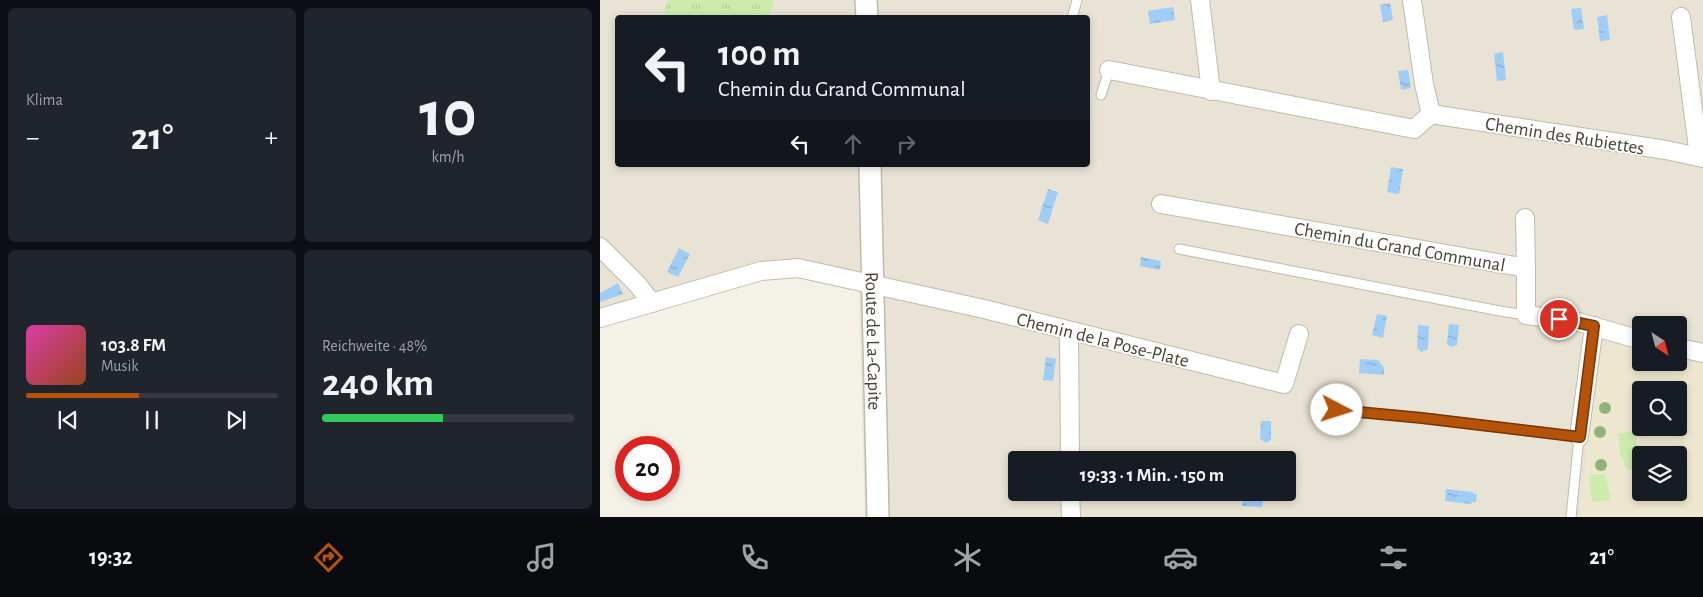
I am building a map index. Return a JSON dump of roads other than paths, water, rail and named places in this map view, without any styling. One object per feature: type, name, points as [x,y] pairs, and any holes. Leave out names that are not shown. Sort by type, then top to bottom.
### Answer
[{"type":"street","points":[[866,0],[867,15]]},
{"type":"street","points":[[1200,0],[1212,91]]},
{"type":"street","points":[[1109,70],[1414,129],[1431,114],[1424,84],[1412,0]]},
{"type":"street","name":"Chemin des Rubiettes","points":[[1431,114],[1701,157],[1681,17]]},
{"type":"street","name":"Route de La-Capite","points":[[870,167],[878,517]]},
{"type":"street","name":"Chemin du Grand Communal","points":[[1161,204],[1526,268],[1526,315]]},
{"type":"street","points":[[1525,218],[1526,268]]},
{"type":"street","points":[[600,246],[638,285],[652,303]]},
{"type":"street","name":"Chemin de la Pose-Plate","points":[[600,318],[761,271],[788,268],[809,269],[873,283],[1284,384],[1299,334]]},
{"type":"street","points":[[1526,315],[1575,321],[1632,337]]},
{"type":"street","points":[[1580,437],[1594,326]]},
{"type":"street","points":[[1069,331],[1070,451]]},
{"type":"street","points":[[1688,350],[1703,353]]},
{"type":"street","points":[[1070,501],[1071,517]]},
{"type":"lane","points":[[1073,15],[1077,0]]},
{"type":"lane","points":[[1101,95],[1109,70]]},
{"type":"lane","points":[[1179,249],[1526,315]]},
{"type":"lane","points":[[1320,408],[1580,437],[1571,517]]},
{"type":"water","points":[[1390,3],[1393,20],[1383,22],[1380,5]]},
{"type":"water","points":[[1173,7],[1175,20],[1150,24],[1148,11]]},
{"type":"water","points":[[1581,8],[1584,29],[1574,30],[1571,9]]},
{"type":"water","points":[[1607,15],[1610,40],[1600,41],[1597,17]]},
{"type":"water","points":[[1503,52],[1506,80],[1497,81],[1494,54]]},
{"type":"water","points":[[1408,70],[1411,88],[1401,90],[1398,71]]},
{"type":"water","points":[[1391,167],[1403,169],[1399,194],[1387,192]]},
{"type":"water","points":[[1048,189],[1058,192],[1048,224],[1038,220]]},
{"type":"water","points":[[679,248],[690,254],[678,277],[667,272]]},
{"type":"water","points":[[1141,257],[1161,261],[1160,270],[1140,266]]},
{"type":"water","points":[[618,283],[623,294],[600,302],[600,293]]},
{"type":"water","points":[[1377,314],[1387,316],[1383,338],[1372,335]]},
{"type":"water","points":[[1449,324],[1459,325],[1457,345],[1451,347],[1447,344]]},
{"type":"water","points":[[1418,325],[1429,326],[1428,349],[1422,352],[1417,348]]},
{"type":"water","points":[[1046,357],[1056,359],[1053,381],[1043,380]]},
{"type":"water","points":[[1360,359],[1378,360],[1384,368],[1384,375],[1359,373]]},
{"type":"water","points":[[1261,421],[1271,421],[1271,440],[1266,443],[1260,439]]},
{"type":"water","points":[[1446,489],[1473,492],[1473,494],[1477,494],[1476,502],[1471,504],[1445,501]]},
{"type":"water","points":[[1243,501],[1263,501],[1262,507],[1242,506]]}]
